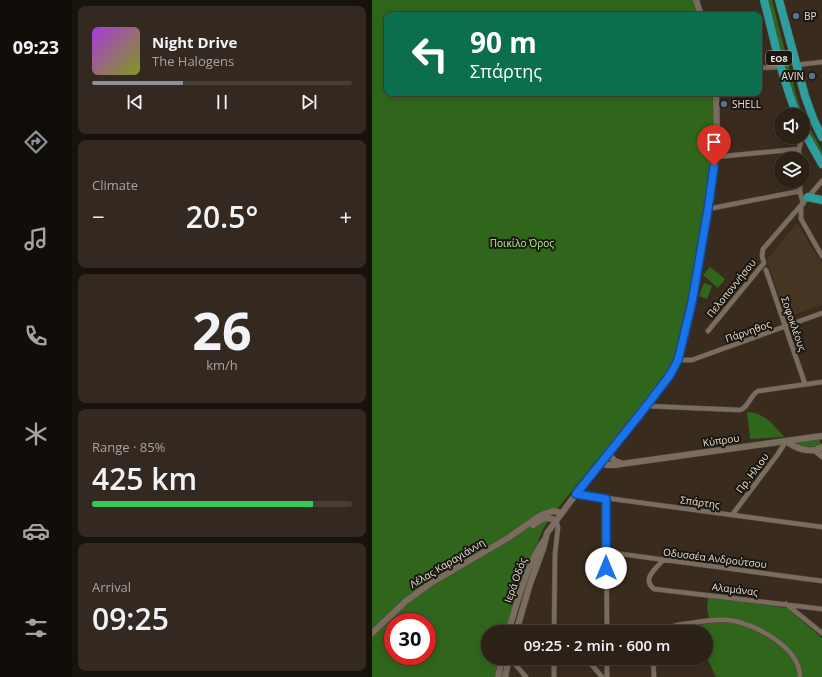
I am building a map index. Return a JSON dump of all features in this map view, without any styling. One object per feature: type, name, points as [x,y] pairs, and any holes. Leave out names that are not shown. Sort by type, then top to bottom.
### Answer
[{"type":"highway","name":"ΕΟ8","points":[[764,0],[790,99],[794,108]]},
{"type":"highway","name":"ΕΟ8","points":[[779,0],[809,110],[821,134]]},
{"type":"highway","points":[[810,144],[822,164]]},
{"type":"highway","points":[[804,202],[822,200]]},
{"type":"main road","points":[[696,0],[700,12]]},
{"type":"main road","name":"Ιερά Οδός","points":[[510,625],[524,582],[539,546],[576,494],[670,375],[678,360],[692,302],[708,209],[715,157],[716,96]]},
{"type":"main road","name":"Κύπρου","points":[[601,463],[607,465],[822,436]]},
{"type":"main road","points":[[786,441],[791,445],[804,450],[819,449],[822,456]]},
{"type":"main road","points":[[608,454],[614,461],[623,463]]},
{"type":"main road","name":"Λέλας Καραγιάννη","points":[[519,532],[541,515],[553,511],[561,514]]},
{"type":"main road","name":"Λέλας Καραγιάννη","points":[[372,633],[418,591],[536,522],[547,518],[551,518],[556,521]]},
{"type":"main road","points":[[536,522],[544,525],[546,536]]},
{"type":"main road","name":"Ιερά Οδός","points":[[518,625],[546,536]]},
{"type":"main road","points":[[498,677],[501,665]]},
{"type":"main road","points":[[505,677],[508,665]]},
{"type":"street","points":[[796,65],[822,62]]},
{"type":"street","points":[[762,68],[781,66]]},
{"type":"street","points":[[799,152],[800,144]]},
{"type":"street","points":[[715,157],[799,149]]},
{"type":"street","name":"Πελοποννήσου","points":[[708,331],[764,263],[762,256],[763,249],[822,181]]},
{"type":"street","points":[[708,209],[800,191],[804,202],[801,219],[822,256]]},
{"type":"street","name":"Σοφοκλέους","points":[[766,270],[806,384]]},
{"type":"street","name":"Πάρνηθος","points":[[678,360],[692,360],[822,313]]},
{"type":"street","points":[[646,406],[740,410],[747,406],[752,396],[758,392],[822,382]]},
{"type":"street","name":"Πρ. Ηλιου","points":[[732,516],[786,441]]},
{"type":"street","name":"Σπάρτης","points":[[576,494],[822,527]]},
{"type":"street","points":[[606,499],[606,625]]},
{"type":"street","points":[[554,625],[555,554],[558,527],[556,521]]},
{"type":"street","name":"Οδυσσέα Ανδρούτσου","points":[[606,552],[822,581]]},
{"type":"street","name":"Αλαμάνας","points":[[663,560],[649,576],[650,586],[654,589],[822,609]]},
{"type":"street","points":[[786,604],[822,633]]},
{"type":"street","points":[[682,625],[721,620],[738,622],[755,627],[787,650],[797,665],[800,677]]},
{"type":"street","points":[[516,665],[526,677]]},
{"type":"street","points":[[554,665],[554,677]]},
{"type":"street","points":[[592,665],[602,677]]},
{"type":"street","points":[[607,665],[607,677]]},
{"type":"street","points":[[653,665],[654,677]]},
{"type":"shaded area","points":[[797,223],[822,264],[822,304],[786,317],[767,260]]},
{"type":"green space","name":"Ποικίλο Όρος","points":[[372,0],[696,0],[700,12],[384,12],[384,96],[716,96],[714,176],[678,360],[558,508],[543,529],[508,625],[481,625],[481,665],[500,665],[497,677],[372,677]]},
{"type":"green space","points":[[767,0],[772,0],[801,108],[797,108]]},
{"type":"green space","points":[[810,128],[822,151],[822,157],[810,135]]},
{"type":"green space","points":[[710,267],[725,279],[718,288],[703,275]]},
{"type":"green space","points":[[704,283],[712,286],[707,299],[699,296]]},
{"type":"green space","points":[[747,412],[759,414],[764,417],[784,437],[750,439]]},
{"type":"green space","points":[[820,437],[820,443],[818,446],[801,448],[795,445],[795,441]]},
{"type":"green space","points":[[708,597],[787,608],[822,638],[822,677],[716,677],[710,665],[713,665],[713,625],[699,625],[710,623],[707,609]]},
{"type":"place","name":"BP","points":[[796,16]]},
{"type":"place","name":"AVIN","points":[[812,76]]},
{"type":"place","name":"SHELL","points":[[724,104]]},
{"type":"route","points":[[606,568],[606,499],[576,494],[675,368],[682,349],[692,302],[714,176],[714,166]]}]
